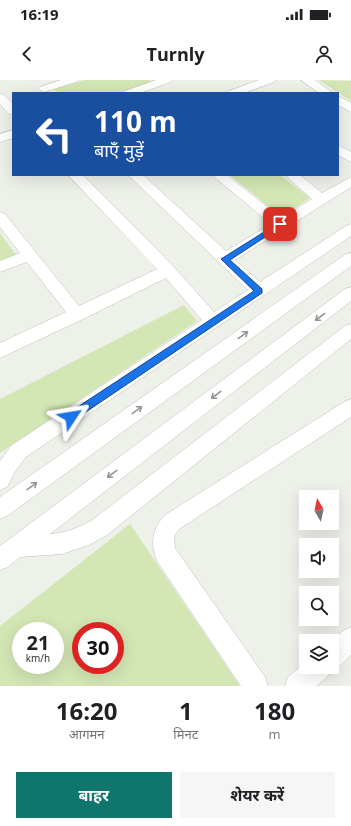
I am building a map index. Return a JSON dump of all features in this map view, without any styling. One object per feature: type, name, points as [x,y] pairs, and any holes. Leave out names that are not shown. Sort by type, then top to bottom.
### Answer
[{"type":"street","points":[[34,80],[46,91],[72,80]]},
{"type":"street","points":[[132,92],[167,80]]},
{"type":"street","points":[[236,80],[251,90]]},
{"type":"street","points":[[239,92],[251,90],[270,80]]},
{"type":"street","points":[[307,80],[325,92]]},
{"type":"street","points":[[0,97],[12,110]]},
{"type":"street","points":[[339,101],[351,108]]},
{"type":"street","points":[[0,138],[12,134]]},
{"type":"street","points":[[339,150],[351,158]]},
{"type":"street","points":[[76,176],[168,270],[214,322]]},
{"type":"street","points":[[136,176],[259,291]]},
{"type":"street","points":[[220,176],[280,224]]},
{"type":"street","points":[[293,176],[321,199]]},
{"type":"street","points":[[225,259],[351,181]]},
{"type":"street","points":[[0,217],[77,315]]},
{"type":"street","points":[[0,481],[6,467],[19,451],[351,229]]},
{"type":"street","points":[[0,268],[29,255]]},
{"type":"street","points":[[0,509],[351,258]]},
{"type":"street","points":[[0,351],[168,270]]},
{"type":"street","points":[[0,559],[351,293]]},
{"type":"street","points":[[16,547],[62,544],[80,538],[99,528],[351,330]]},
{"type":"street","points":[[256,686],[165,553],[162,544],[163,536],[172,522],[351,407]]},
{"type":"street","points":[[339,650],[351,639]]},
{"type":"street","points":[[296,686],[311,674]]},
{"type":"green space","points":[[85,80],[149,80],[152,82],[121,92],[57,92],[54,89]]},
{"type":"green space","points":[[319,80],[351,81],[351,101]]},
{"type":"green space","points":[[231,176],[281,176],[310,198],[281,217]]},
{"type":"green space","points":[[0,233],[16,255],[0,262]]},
{"type":"green space","points":[[184,305],[197,321],[0,453],[0,399]]},
{"type":"green space","points":[[130,524],[240,686],[0,686],[0,626]]},
{"type":"route","points":[[71,417],[259,291],[225,259],[280,224]]}]
